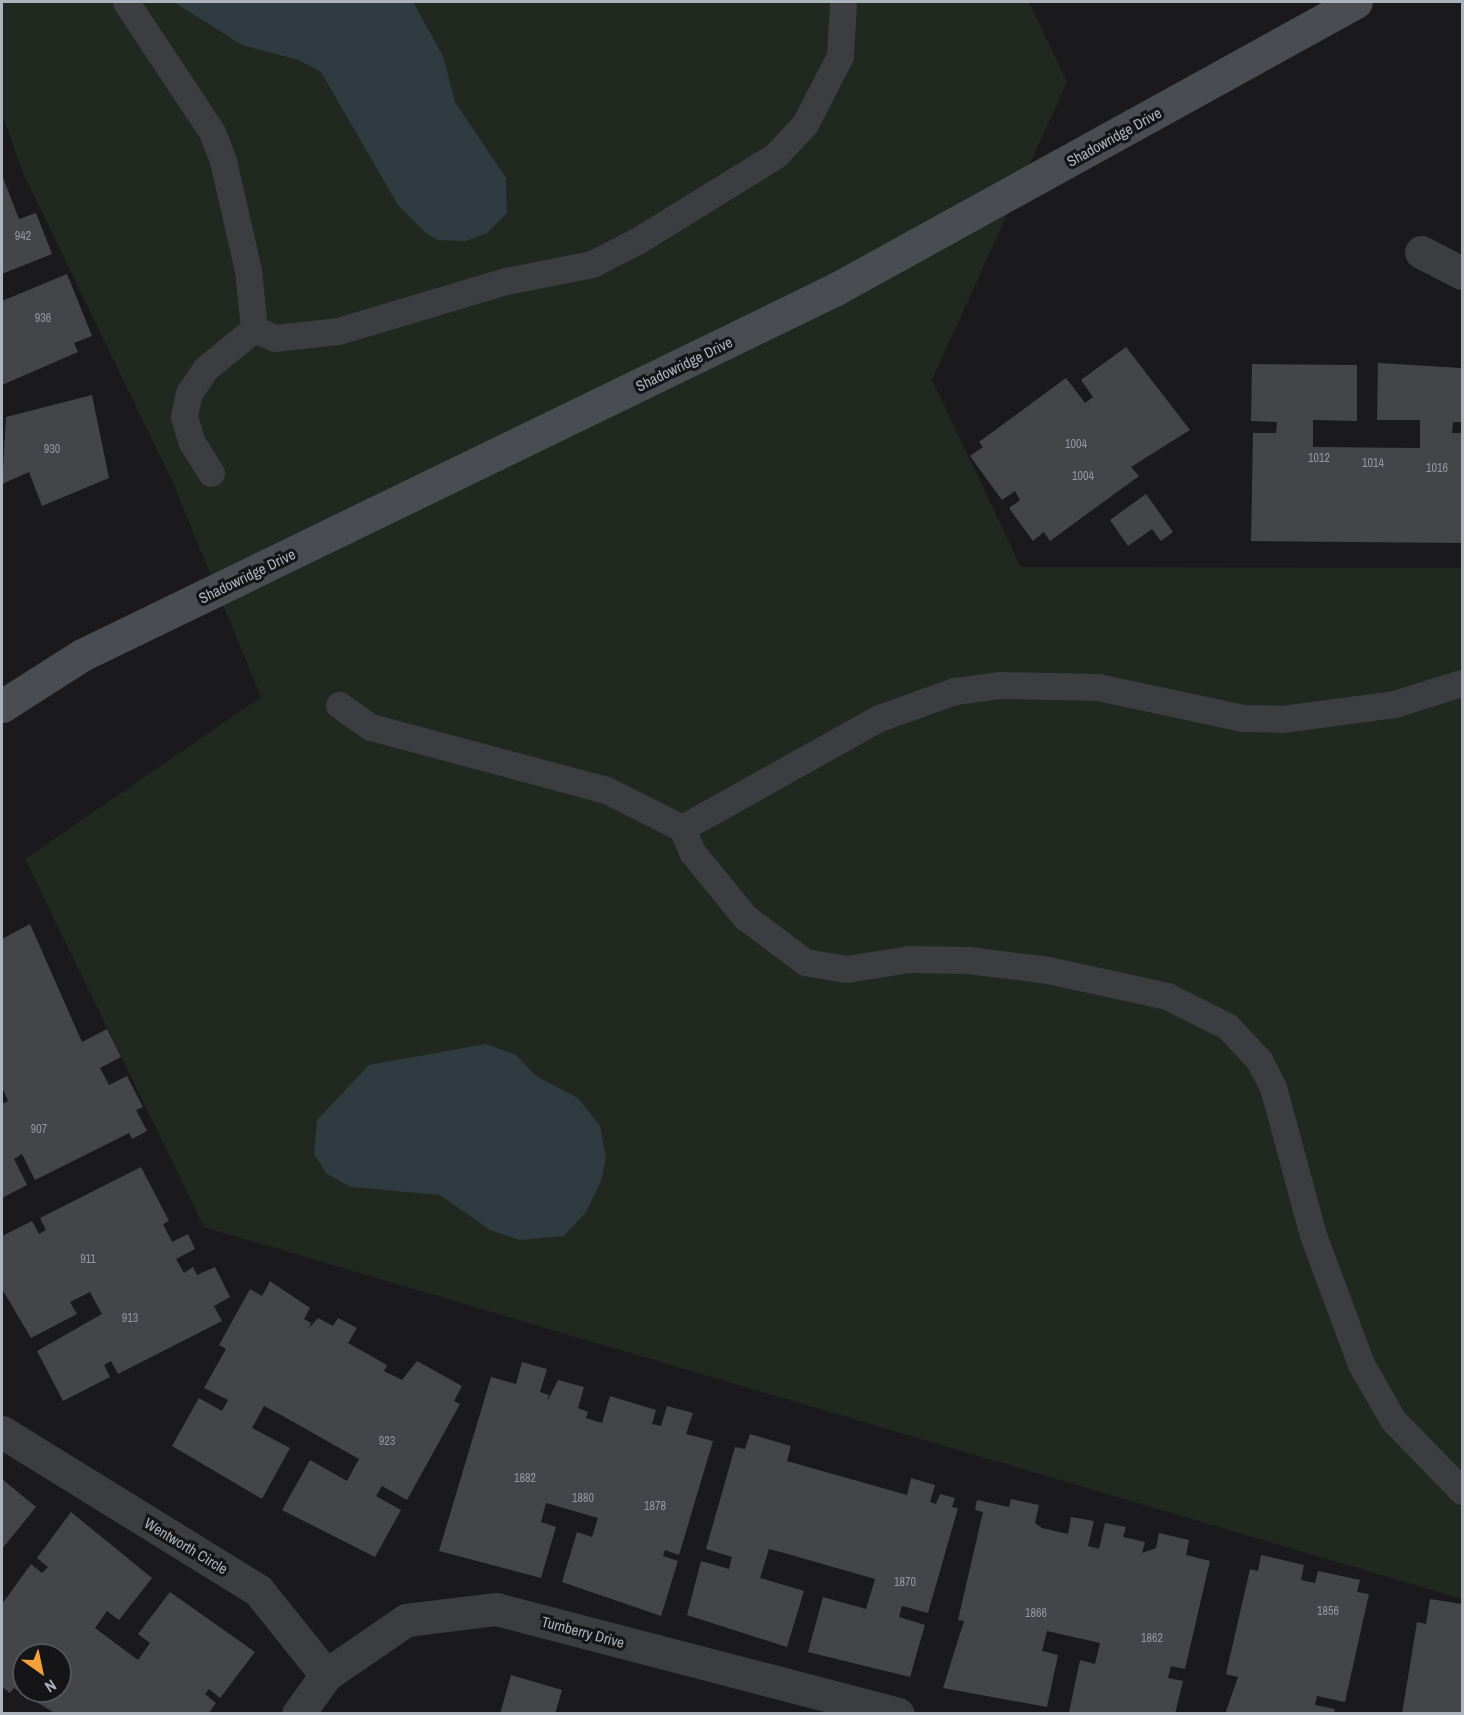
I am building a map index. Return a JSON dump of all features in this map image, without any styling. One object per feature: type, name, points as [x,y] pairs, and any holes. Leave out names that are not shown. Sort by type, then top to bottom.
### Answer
[{"type":"main road","name":"Shadowridge Drive","points":[[2,706],[82,655],[834,290],[1339,6]]},
{"type":"street","points":[[1421,252],[1462,273]]},
{"type":"street","name":"Wentworth Circle","points":[[2,1413],[10,1439],[258,1590],[326,1675]]},
{"type":"street","name":"Turnberry Drive","points":[[298,1713],[326,1675],[406,1620],[496,1609],[898,1713]]},
{"type":"lane","points":[[126,2],[219,151],[248,270],[254,329]]},
{"type":"lane","points":[[254,329],[274,338],[338,331],[506,281],[592,264],[637,241],[776,155],[805,124],[840,56],[843,2]]},
{"type":"lane","points":[[211,473],[192,443],[184,416],[189,393],[205,369],[254,329]]},
{"type":"lane","points":[[682,828],[879,718],[955,691],[999,685],[1098,687],[1243,718],[1282,719],[1394,704],[1462,683]]},
{"type":"lane","points":[[339,705],[371,727],[606,790],[682,828],[692,852],[745,917],[806,962],[846,969],[909,960],[968,960],[1048,970],[1167,996],[1227,1026],[1259,1060],[1273,1087],[1316,1245],[1361,1364],[1394,1420],[1462,1491]]},
{"type":"shaded area","points":[[2,2],[1029,2],[1067,82],[932,380],[1021,567],[1462,568],[1462,1599],[204,1227],[25,859],[261,697],[173,483],[23,173],[2,114]]},
{"type":"shaded area","points":[[174,2],[413,2],[443,56],[455,102],[506,178],[507,213],[487,233],[466,241],[438,240],[426,233],[398,205],[321,72],[299,60],[242,45]]},
{"type":"shaded area","points":[[486,1044],[516,1055],[536,1076],[578,1098],[600,1126],[606,1158],[601,1181],[586,1212],[564,1236],[520,1240],[490,1230],[440,1195],[351,1187],[327,1174],[314,1154],[317,1120],[369,1065]]},
{"type":"building","points":[[2,175],[19,219],[36,213],[52,254],[2,274]]},
{"type":"building","points":[[67,274],[92,336],[74,343],[78,352],[2,385],[2,301]]},
{"type":"building","points":[[1126,347],[1190,430],[1131,467],[1139,476],[1050,541],[1044,532],[1033,541],[1009,508],[1020,500],[1015,491],[1002,500],[970,456],[983,447],[979,442],[1066,378],[1085,403],[1093,397],[1081,380]]},
{"type":"building","points":[[1378,363],[1462,368],[1462,422],[1453,422],[1452,433],[1462,433],[1462,543],[1251,541],[1253,433],[1276,433],[1277,422],[1251,421],[1252,364],[1357,365],[1357,421],[1313,420],[1313,447],[1420,448],[1420,420],[1377,420]]},
{"type":"building","points":[[92,395],[109,478],[42,506],[29,472],[2,484],[6,417]]},
{"type":"building","points":[[1146,494],[1173,532],[1161,541],[1152,529],[1128,546],[1110,520]]},
{"type":"building","points":[[30,924],[82,1042],[107,1029],[121,1057],[100,1068],[109,1085],[127,1076],[143,1107],[136,1110],[147,1131],[132,1139],[129,1133],[35,1180],[22,1154],[14,1159],[27,1185],[2,1198],[2,1104],[8,1101],[2,1087],[2,939]]},
{"type":"building","points":[[141,1167],[169,1221],[163,1224],[172,1242],[188,1234],[195,1249],[176,1259],[184,1273],[193,1267],[197,1275],[215,1267],[230,1297],[214,1306],[222,1321],[118,1374],[111,1361],[104,1365],[110,1377],[63,1401],[37,1351],[102,1314],[90,1292],[70,1302],[77,1314],[31,1338],[2,1289],[2,1236],[32,1221],[39,1234],[46,1230],[40,1218]]},
{"type":"building","points":[[270,1281],[310,1308],[304,1319],[311,1323],[308,1329],[318,1318],[333,1326],[338,1318],[357,1328],[348,1343],[387,1365],[384,1371],[402,1380],[417,1361],[462,1386],[454,1401],[460,1404],[407,1500],[382,1486],[376,1496],[401,1510],[375,1557],[282,1510],[310,1460],[347,1481],[359,1459],[281,1415],[264,1406],[252,1428],[290,1448],[262,1499],[172,1446],[199,1398],[222,1411],[228,1400],[204,1388],[226,1349],[219,1345],[250,1289],[262,1296]]},
{"type":"building","points":[[522,1362],[547,1369],[540,1392],[549,1395],[547,1402],[558,1380],[584,1387],[578,1408],[588,1412],[586,1418],[602,1423],[610,1396],[656,1410],[652,1424],[661,1426],[667,1406],[693,1413],[686,1434],[713,1441],[679,1555],[665,1550],[663,1556],[678,1561],[661,1616],[562,1582],[577,1532],[592,1537],[598,1518],[546,1503],[541,1522],[556,1527],[541,1578],[439,1551],[491,1377],[516,1384]]},
{"type":"building","points":[[750,1434],[791,1446],[787,1461],[907,1495],[911,1478],[935,1485],[930,1502],[936,1504],[940,1494],[955,1498],[952,1507],[958,1508],[928,1613],[902,1606],[899,1617],[925,1625],[910,1677],[808,1652],[823,1597],[866,1609],[875,1579],[784,1553],[769,1549],[760,1578],[804,1591],[787,1647],[687,1615],[701,1561],[729,1569],[732,1557],[706,1549],[735,1447],[745,1449]]},
{"type":"building","points":[[2,1479],[36,1507],[2,1549]]},
{"type":"building","points":[[1011,1499],[1039,1505],[1035,1523],[1042,1528],[1068,1534],[1071,1517],[1094,1521],[1088,1546],[1099,1549],[1105,1523],[1126,1527],[1123,1537],[1145,1542],[1142,1553],[1156,1548],[1159,1533],[1189,1540],[1186,1555],[1210,1561],[1185,1669],[1171,1666],[1168,1678],[1183,1681],[1175,1714],[1069,1712],[1080,1660],[1095,1664],[1100,1643],[1047,1631],[1042,1651],[1058,1655],[1047,1707],[943,1688],[964,1621],[958,1620],[983,1512],[975,1510],[977,1500],[1009,1507]]},
{"type":"building","points":[[71,1512],[152,1578],[119,1620],[107,1611],[95,1628],[138,1660],[150,1643],[138,1634],[170,1592],[255,1652],[220,1698],[209,1689],[205,1694],[216,1703],[208,1714],[56,1714],[38,1703],[72,1703],[72,1643],[12,1643],[12,1690],[10,1693],[2,1687],[2,1604],[31,1564],[42,1573],[48,1567],[37,1558]]},
{"type":"building","points":[[1261,1555],[1304,1565],[1301,1580],[1315,1583],[1318,1571],[1360,1580],[1357,1592],[1369,1594],[1345,1702],[1317,1696],[1315,1705],[1335,1709],[1334,1714],[1225,1714],[1238,1677],[1226,1674],[1250,1569],[1258,1571]]},
{"type":"building","points":[[1430,1599],[1462,1604],[1462,1714],[1402,1714],[1417,1622],[1426,1624]]},
{"type":"building","points":[[511,1675],[562,1690],[555,1714],[500,1714]]}]
